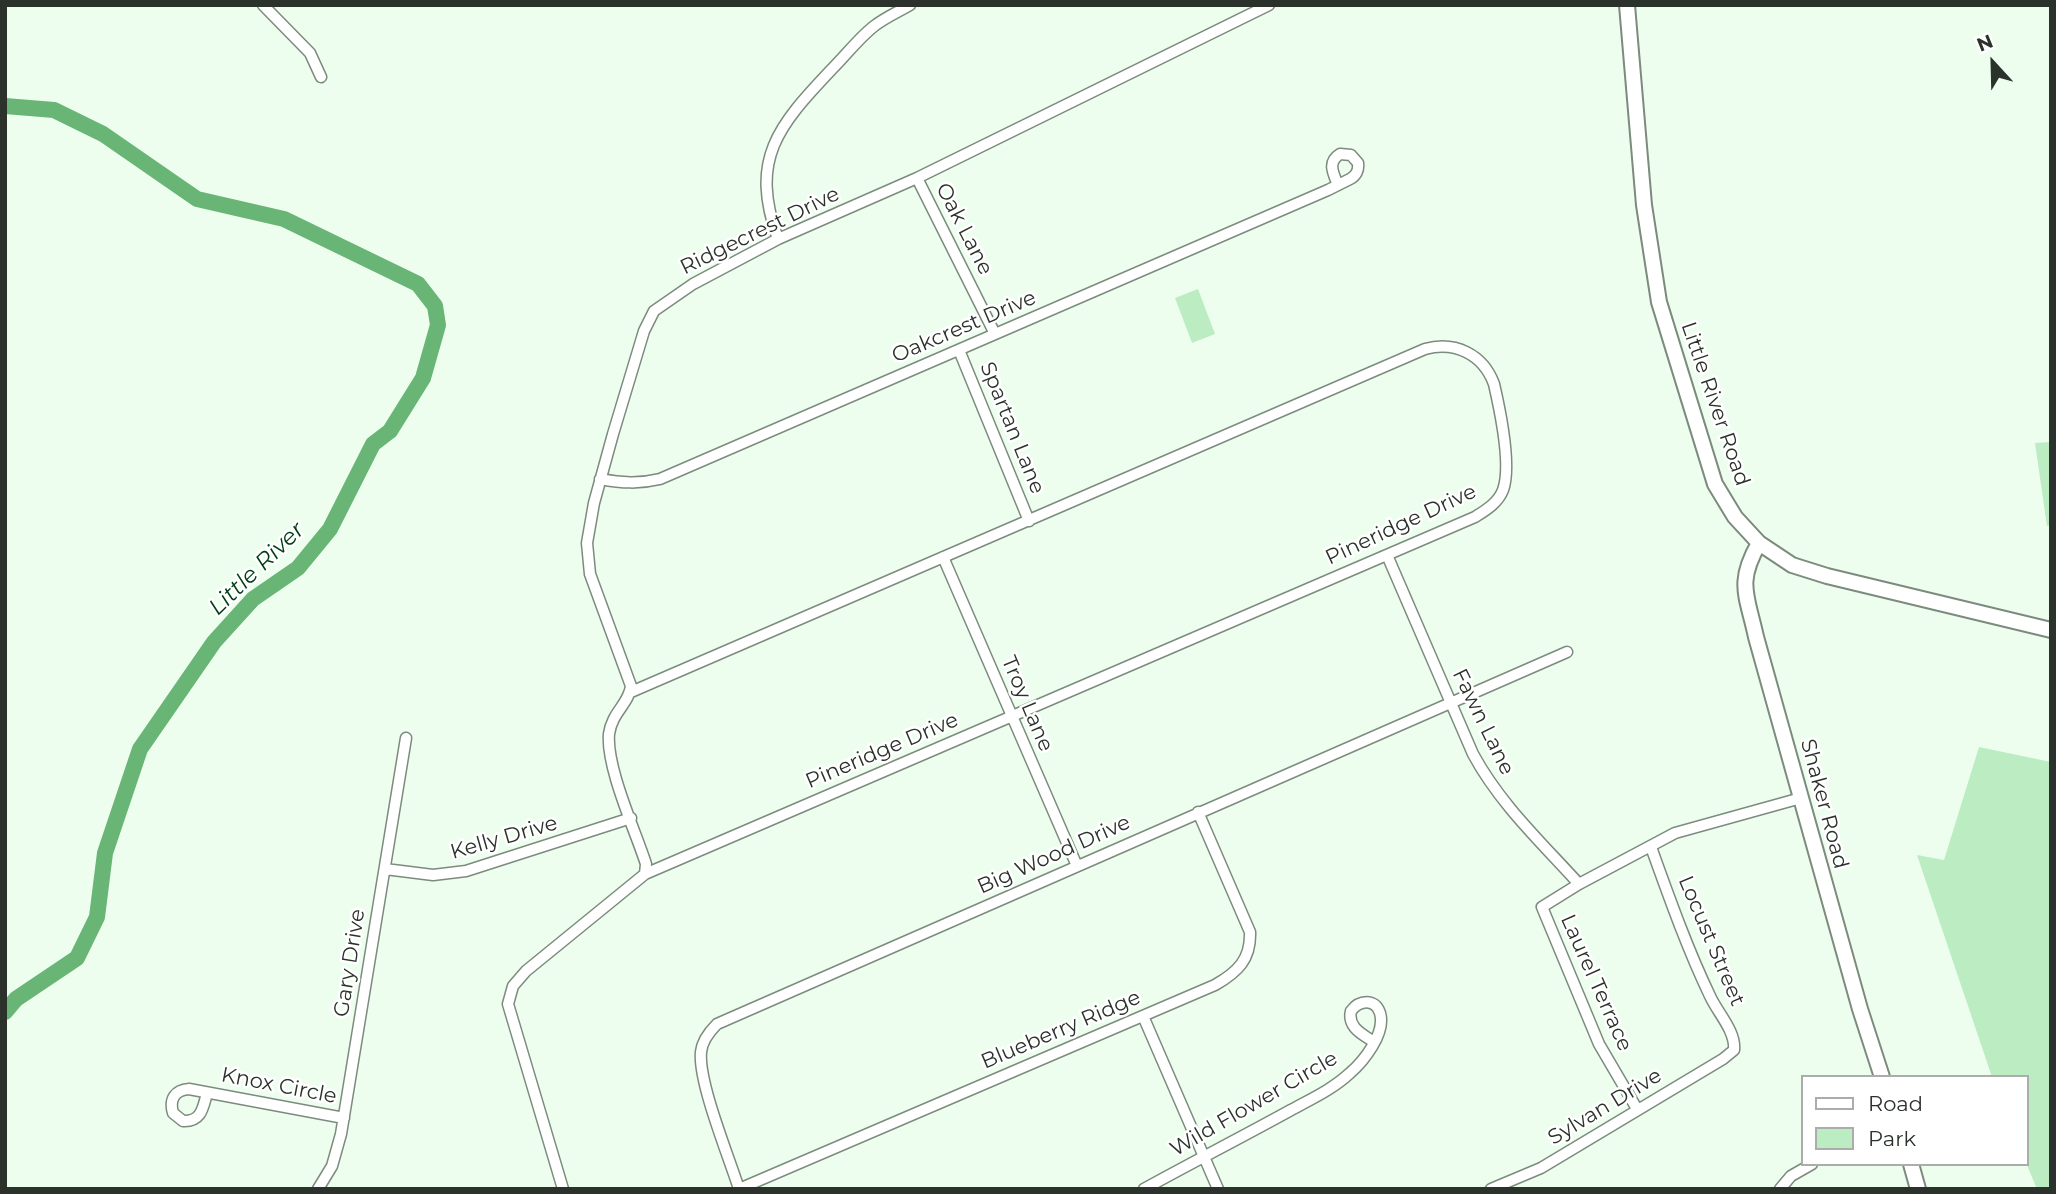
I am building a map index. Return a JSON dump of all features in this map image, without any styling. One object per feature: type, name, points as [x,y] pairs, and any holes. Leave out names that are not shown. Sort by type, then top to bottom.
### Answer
[{"type":"main road","name":"Little River Road","points":[[1627,5],[1644,205],[1659,302],[1715,484],[1735,517],[1759,543],[1793,565],[1827,576],[2051,631]]},
{"type":"main road","name":"Shaker Road","points":[[1759,543],[1746,569],[1744,585],[1860,1009],[1881,1075]]},
{"type":"main road","points":[[1912,1166],[1919,1189]]},
{"type":"street","points":[[263,5],[310,53],[321,77]]},
{"type":"street","points":[[778,239],[768,212],[765,192],[766,172],[782,127],[793,110],[856,43],[875,26],[910,5]]},
{"type":"street","name":"Ridgecrest Drive","points":[[631,692],[626,668],[590,574],[587,543],[600,479],[644,331],[654,311],[693,284],[778,239],[917,178],[1269,5]]},
{"type":"street","name":"Oak Lane","points":[[917,178],[995,334]]},
{"type":"street","name":"Oakcrest Drive","points":[[600,479],[627,484],[660,479],[1338,185]]},
{"type":"street","name":"Pineridge Drive","points":[[563,1189],[511,1016],[509,994],[518,978],[645,874],[1475,517],[1494,503],[1503,490],[1506,468],[1490,372],[1482,363],[1458,348],[1440,345],[1426,349],[631,692]]},
{"type":"street","name":"Spartan Lane","points":[[959,350],[1029,521]]},
{"type":"street","name":"Fawn Lane","points":[[1387,555],[1450,703],[1486,778],[1521,823],[1579,884]]},
{"type":"street","name":"Troy Lane","points":[[943,557],[1077,866]]},
{"type":"street","name":"Big Wood Drive","points":[[739,1189],[702,1074],[701,1051],[705,1040],[717,1024],[1567,652]]},
{"type":"street","points":[[631,692],[615,713],[609,734],[611,758],[646,863],[645,874]]},
{"type":"street","name":"Gary Drive","points":[[318,1189],[338,1150],[406,738]]},
{"type":"street","points":[[1579,884],[1675,833],[1801,798]]},
{"type":"street","name":"Blueberry Ridge","points":[[739,1189],[1143,1016],[1227,978],[1238,970],[1250,951],[1250,932],[1198,812]]},
{"type":"street","name":"Kelly Drive","points":[[385,869],[433,876],[466,871],[631,818]]},
{"type":"street","name":"Locust Street","points":[[1651,847],[1710,998],[1732,1034],[1734,1050]]},
{"type":"street","name":"Laurel Terrace","points":[[1579,884],[1542,907],[1599,1044],[1637,1109]]},
{"type":"street","points":[[1143,1016],[1218,1189]]},
{"type":"street","name":"Wild Flower Circle","points":[[1144,1189],[1339,1082],[1357,1067],[1374,1042]]},
{"type":"street","name":"Sylvan Drive","points":[[1491,1189],[1541,1168],[1734,1050]]},
{"type":"street","name":"Knox Circle","points":[[207,1093],[344,1118]]},
{"type":"street","points":[[1780,1189],[1791,1176],[1808,1166]]},
{"type":"green space","points":[[1198,289],[1215,334],[1192,343],[1175,298]]},
{"type":"green space","points":[[2051,442],[2051,525],[2047,526],[2035,443]]},
{"type":"green space","points":[[1979,747],[2051,762],[2051,1189],[2037,1189],[2027,1166],[2028,1075],[1991,1075],[1917,855],[1944,860]]},
{"type":"waterway","name":"Little River","points":[[5,106],[54,110],[103,134],[197,199],[284,219],[418,284],[435,306],[438,325],[423,378],[390,431],[373,444],[330,529],[298,568],[253,599],[214,642],[140,749],[105,853],[97,917],[77,958],[16,999],[5,1012]]}]
